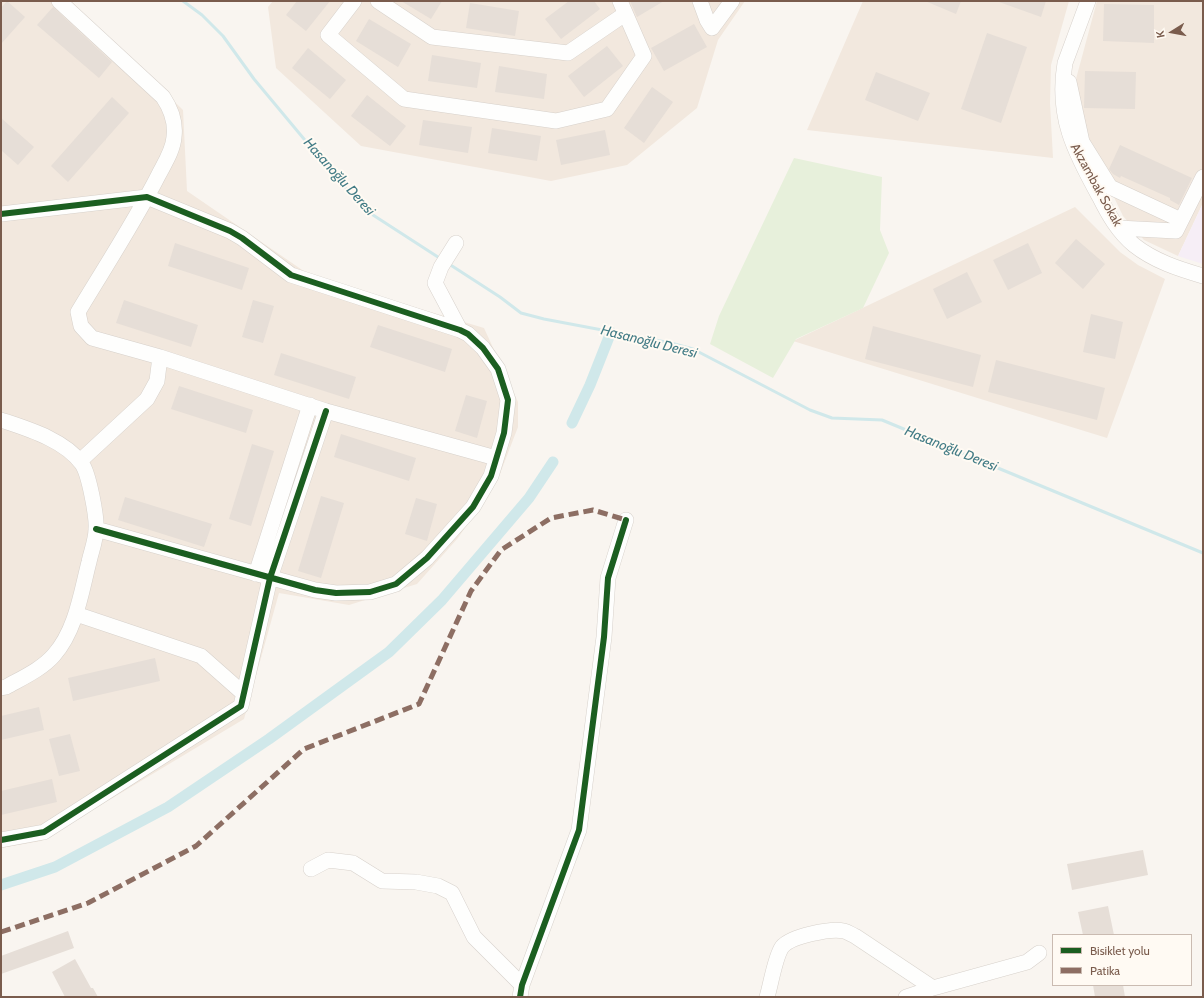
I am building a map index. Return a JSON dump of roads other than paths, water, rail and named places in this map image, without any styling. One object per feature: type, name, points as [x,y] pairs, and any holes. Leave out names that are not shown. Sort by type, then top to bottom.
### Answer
[{"type":"street","points":[[59,1],[163,97],[170,107],[174,123],[174,137],[171,151],[147,197],[78,312],[81,326],[92,338],[160,357],[326,411],[496,458]]},
{"type":"street","points":[[354,1],[328,36],[404,99],[556,121],[607,109],[644,56],[622,7],[568,53],[432,37],[378,1]]},
{"type":"street","points":[[700,1],[707,20],[712,28],[732,1]]},
{"type":"street","name":"Akzambak Sokak","points":[[1088,1],[1065,63],[1063,103],[1071,140],[1082,166],[1114,224],[1133,245],[1155,260],[1183,271],[1203,276]]},
{"type":"street","points":[[1096,1],[1069,82],[1082,142],[1110,187],[1181,220]]},
{"type":"street","points":[[1118,228],[1176,231],[1203,177]]},
{"type":"street","points":[[1,214],[147,197],[230,231],[242,238],[291,275],[460,330],[468,334],[483,348],[498,369],[508,400],[504,432],[491,476],[473,507],[427,558],[396,584],[370,592],[336,593],[315,590],[96,529]]},
{"type":"street","points":[[448,255],[435,283],[460,330]]},
{"type":"street","points":[[80,461],[147,399],[157,381],[160,357]]},
{"type":"street","points":[[256,574],[310,406]]},
{"type":"street","points":[[1,840],[44,832],[241,706],[270,578],[326,411]]},
{"type":"street","points":[[1,420],[36,432],[60,444],[74,454],[83,465],[89,481],[96,529],[76,614],[66,638],[54,656],[39,668],[6,687],[1,688]]},
{"type":"street","points":[[311,869],[328,860],[353,863],[382,881],[416,882],[438,886],[452,893],[474,937],[521,991],[580,830],[604,637],[608,578],[626,520]]},
{"type":"street","points":[[76,614],[201,656],[244,694]]},
{"type":"street","points":[[767,997],[778,954],[783,946],[794,939],[831,931],[844,931],[855,936],[933,988]]},
{"type":"street","points":[[906,997],[933,988],[1028,962],[1038,953]]},
{"type":"waterway","name":"Hasanoğlu Deresi","points":[[183,1],[202,15],[223,36],[254,79],[339,181],[359,202],[373,215],[441,259]]},
{"type":"waterway","name":"Hasanoğlu Deresi","points":[[449,264],[500,297],[521,313],[544,319],[671,343],[693,349],[810,410],[832,418],[882,420],[1203,553]]},
{"type":"waterway","points":[[572,423],[590,385],[611,332]]},
{"type":"waterway","points":[[1,885],[55,867],[168,807],[269,739],[389,652],[442,600],[529,498],[553,462]]}]
